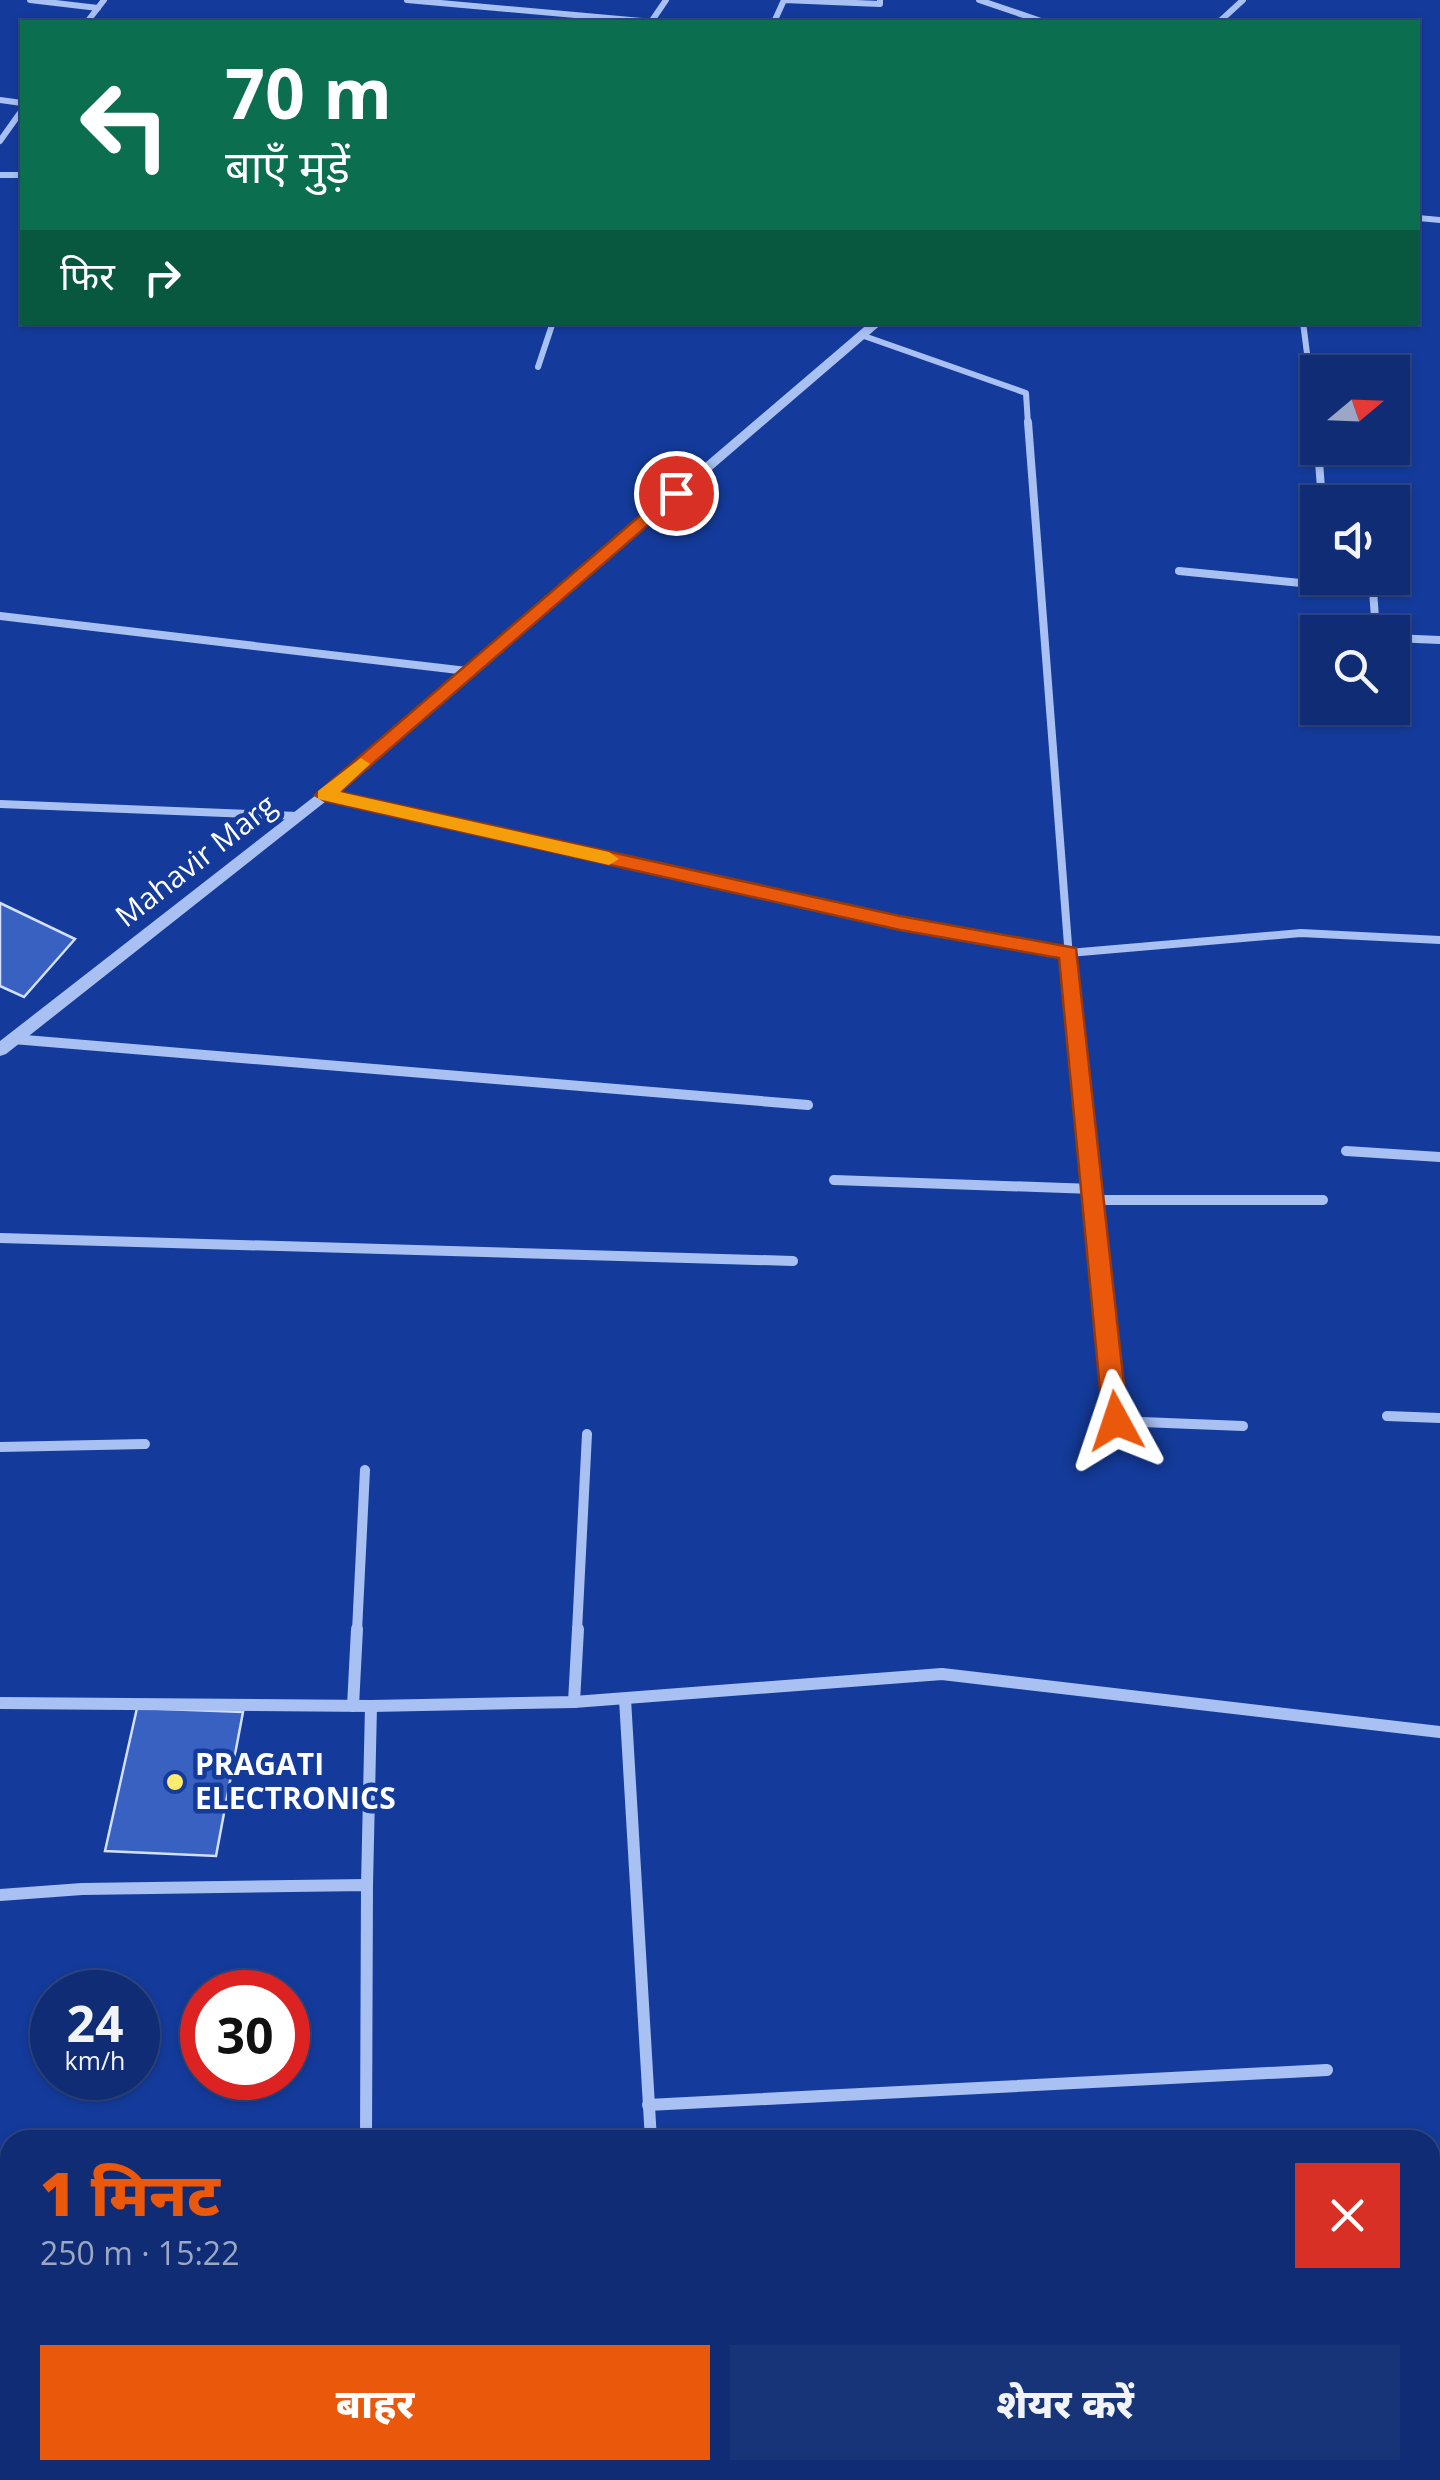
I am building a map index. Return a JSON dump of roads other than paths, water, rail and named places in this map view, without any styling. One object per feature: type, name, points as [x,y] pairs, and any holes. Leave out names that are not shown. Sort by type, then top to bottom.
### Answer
[{"type":"street","points":[[30,0],[98,8]]},
{"type":"street","points":[[89,20],[104,0]]},
{"type":"street","points":[[407,0],[630,20]]},
{"type":"street","points":[[775,20],[784,0],[880,4],[880,0]]},
{"type":"street","points":[[979,0],[1038,20]]},
{"type":"street","points":[[1220,20],[1243,0]]},
{"type":"street","points":[[0,141],[20,109]]},
{"type":"street","points":[[538,367],[552,325]]},
{"type":"street","name":"Mahavir Marg","points":[[0,1050],[325,795],[875,325]]},
{"type":"street","points":[[1303,325],[1307,355]]},
{"type":"street","points":[[864,336],[1026,394],[1069,953],[1116,1421],[1243,1426]]},
{"type":"street","points":[[1179,571],[1372,590],[1374,615]]},
{"type":"street","points":[[0,616],[467,671]]},
{"type":"street","points":[[1410,639],[1440,640]]},
{"type":"street","points":[[325,795],[900,923],[1069,953],[1302,933],[1440,940]]},
{"type":"street","points":[[0,804],[298,816]]},
{"type":"street","points":[[14,1039],[808,1104]]},
{"type":"street","points":[[1346,1152],[1440,1158]]},
{"type":"street","points":[[834,1180],[1093,1194],[1323,1200]]},
{"type":"street","points":[[0,1238],[793,1261]]},
{"type":"street","points":[[1387,1416],[1440,1418]]},
{"type":"street","points":[[574,1702],[586,1434]]},
{"type":"street","points":[[0,1447],[145,1444]]},
{"type":"street","points":[[352,1706],[364,1470]]},
{"type":"street","points":[[0,1704],[371,1706],[574,1702],[942,1674],[1440,1732]]},
{"type":"street","points":[[625,1699],[650,2130]]},
{"type":"street","points":[[366,2130],[371,1706]]},
{"type":"street","points":[[0,1895],[367,1886]]},
{"type":"street","points":[[648,2105],[1328,2070]]},
{"type":"place","name":"PRAGATI ELECTRONICS","points":[[175,1782]]}]
